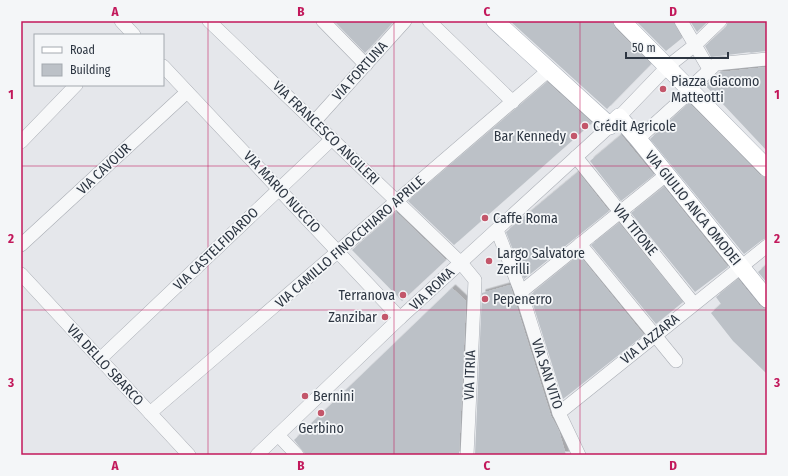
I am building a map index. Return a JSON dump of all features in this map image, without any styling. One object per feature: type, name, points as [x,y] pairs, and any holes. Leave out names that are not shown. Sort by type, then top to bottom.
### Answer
[{"type":"main road","name":"VIA GIULIO ANCA OMODEI","points":[[495,21],[549,70],[614,122],[638,139],[767,299]]},
{"type":"main road","points":[[622,21],[767,168]]},
{"type":"street","name":"VIA FRANCESCO ANGILERI","points":[[209,21],[461,263]]},
{"type":"street","points":[[323,21],[366,65]]},
{"type":"street","name":"VIA FORTUNA","points":[[314,122],[405,21]]},
{"type":"street","points":[[429,21],[514,102]]},
{"type":"street","points":[[681,21],[692,40],[712,66]]},
{"type":"street","points":[[614,122],[662,63],[720,21]]},
{"type":"street","points":[[638,139],[691,91],[712,66],[767,59]]},
{"type":"street","name":"VIA MARIO NUCCIO","points":[[164,67],[400,318]]},
{"type":"street","name":"VIA CAMILLO FINOCCHIARO APRILE","points":[[150,413],[514,102],[549,70]]},
{"type":"street","points":[[21,142],[75,86]]},
{"type":"street","name":"VIA CAVOUR","points":[[21,245],[187,92]]},
{"type":"street","name":"VIA ROMA","points":[[257,455],[400,318],[497,230],[580,162],[614,122]]},
{"type":"street","name":"VIA CASTELFIDARDO","points":[[100,360],[332,139]]},
{"type":"street","name":"VIA TITONE","points":[[580,162],[694,304]]},
{"type":"street","points":[[521,292],[666,175]]},
{"type":"street","name":"VIA SAN VITO","points":[[497,230],[521,292],[559,413],[579,455]]},
{"type":"street","points":[[580,244],[676,361]]},
{"type":"street","name":"VIA LAZZARA","points":[[559,413],[767,246]]},
{"type":"street","name":"VIA ITRIA","points":[[461,263],[475,280],[467,455]]},
{"type":"street","name":"VIA DELLO SBARCO","points":[[21,274],[189,455]]},
{"type":"street","points":[[278,435],[297,455]]},
{"type":"building","points":[[334,21],[394,21],[365,53]]},
{"type":"building","points":[[510,21],[612,21],[615,28],[651,64],[607,109]]},
{"type":"building","points":[[636,21],[673,21],[682,38],[666,51]]},
{"type":"building","points":[[690,21],[708,21],[697,32]]},
{"type":"building","points":[[728,21],[767,21],[767,51],[711,57],[705,46],[726,27]]},
{"type":"building","points":[[767,67],[767,151],[705,85],[721,72]]},
{"type":"building","points":[[547,82],[592,123],[454,245],[408,201]]},
{"type":"building","points":[[689,103],[760,175],[767,178],[767,238],[762,240],[744,254],[650,139]]},
{"type":"building","points":[[621,135],[654,175],[621,201],[590,161]]},
{"type":"building","points":[[578,172],[609,211],[524,279],[506,232]]},
{"type":"building","points":[[664,187],[728,267],[695,292],[631,213]]},
{"type":"building","points":[[396,212],[446,260],[402,301],[352,250]]},
{"type":"building","points":[[619,223],[683,302],[656,324],[591,245]]},
{"type":"building","points":[[579,255],[644,335],[563,399],[530,295]]},
{"type":"building","points":[[767,264],[767,283],[758,272]]},
{"type":"building","points":[[738,279],[759,305],[767,309],[767,374],[733,341],[711,313],[721,304],[716,297]]},
{"type":"building","points":[[510,285],[551,416],[559,431],[566,455],[475,455],[482,293]]},
{"type":"building","points":[[452,288],[466,301],[459,455],[306,455],[294,440]]},
{"type":"place","name":"Piazza Giacomo Matteotti","points":[[663,89]]},
{"type":"place","name":"Crédit Agricole","points":[[585,126]]},
{"type":"place","name":"Bar Kennedy","points":[[574,136]]},
{"type":"place","name":"Caffe Roma","points":[[485,218]]},
{"type":"place","name":"Largo Salvatore Zerilli","points":[[489,261]]},
{"type":"place","name":"Terranova","points":[[403,295]]},
{"type":"place","name":"Pepenerro","points":[[485,299]]},
{"type":"place","name":"Zanzibar","points":[[385,317]]},
{"type":"place","name":"Bernini","points":[[305,396]]},
{"type":"place","name":"Gerbino","points":[[321,413]]}]
